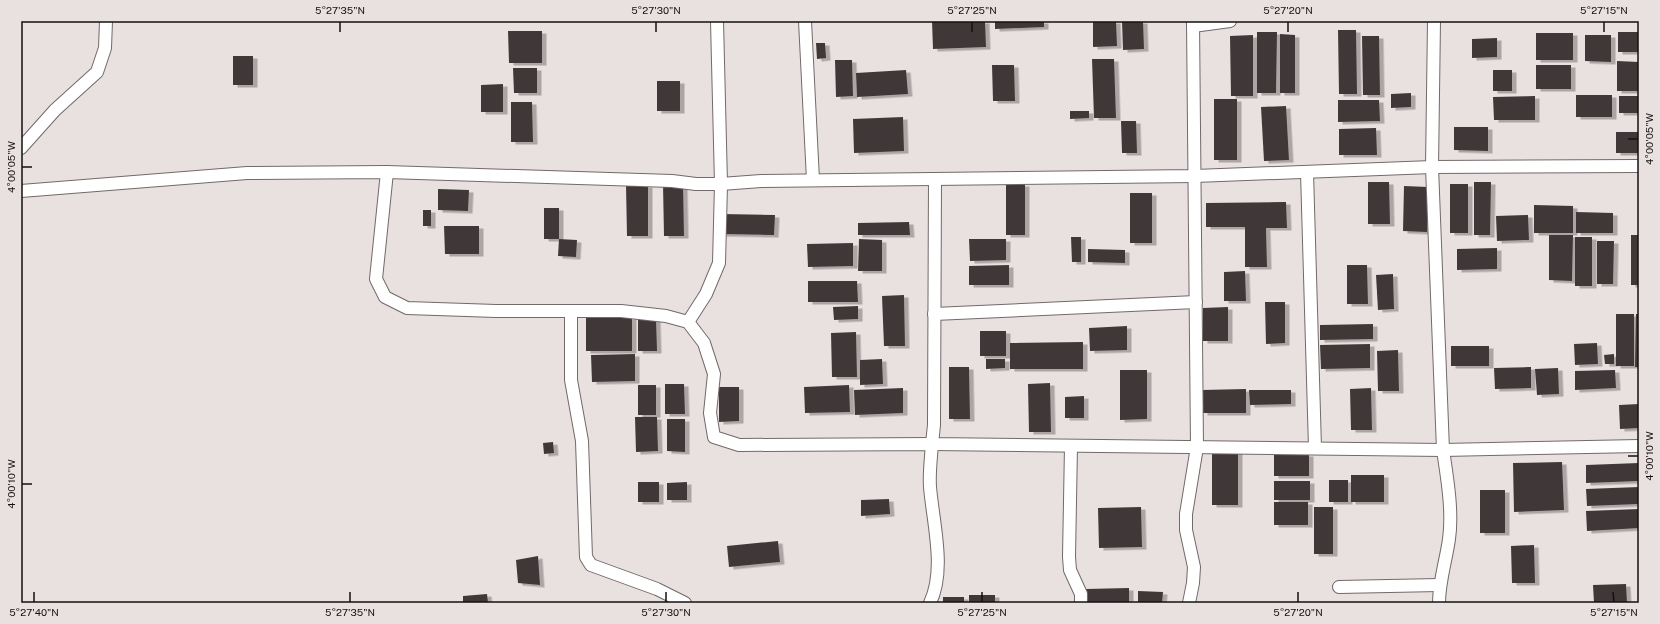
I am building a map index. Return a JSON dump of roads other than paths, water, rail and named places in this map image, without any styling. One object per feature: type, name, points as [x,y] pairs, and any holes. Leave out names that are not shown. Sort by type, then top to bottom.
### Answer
[{"type":"street","points":[[21,148],[55,110],[97,72],[105,48],[106,21]]},
{"type":"street","points":[[688,322],[706,294],[719,263],[721,184],[717,21]]},
{"type":"street","points":[[805,21],[813,180]]},
{"type":"street","points":[[1189,603],[1193,583],[1194,567],[1186,530],[1186,514],[1197,447],[1193,24],[1230,21]]},
{"type":"street","points":[[1434,21],[1432,167],[1443,450],[1447,476],[1449,538],[1439,585],[1439,603]]},
{"type":"street","points":[[21,192],[248,173],[387,172],[721,184],[761,180],[1195,176],[1432,167],[1639,166]]},
{"type":"street","points":[[387,172],[376,279],[385,296],[407,308],[621,311],[666,316],[688,322],[704,343],[714,374],[710,413],[714,437],[739,445],[932,444],[1443,450],[1639,446]]},
{"type":"street","points":[[1307,172],[1315,448]]},
{"type":"street","points":[[930,603],[935,592],[937,554],[930,486],[934,425],[935,179]]},
{"type":"street","points":[[934,314],[1196,302]]},
{"type":"street","points":[[571,311],[571,380],[582,441],[586,556],[591,565],[657,589],[685,603]]},
{"type":"street","points":[[1071,446],[1069,557],[1070,570],[1081,594],[1081,603]]},
{"type":"street","points":[[1339,587],[1439,585]]}]
